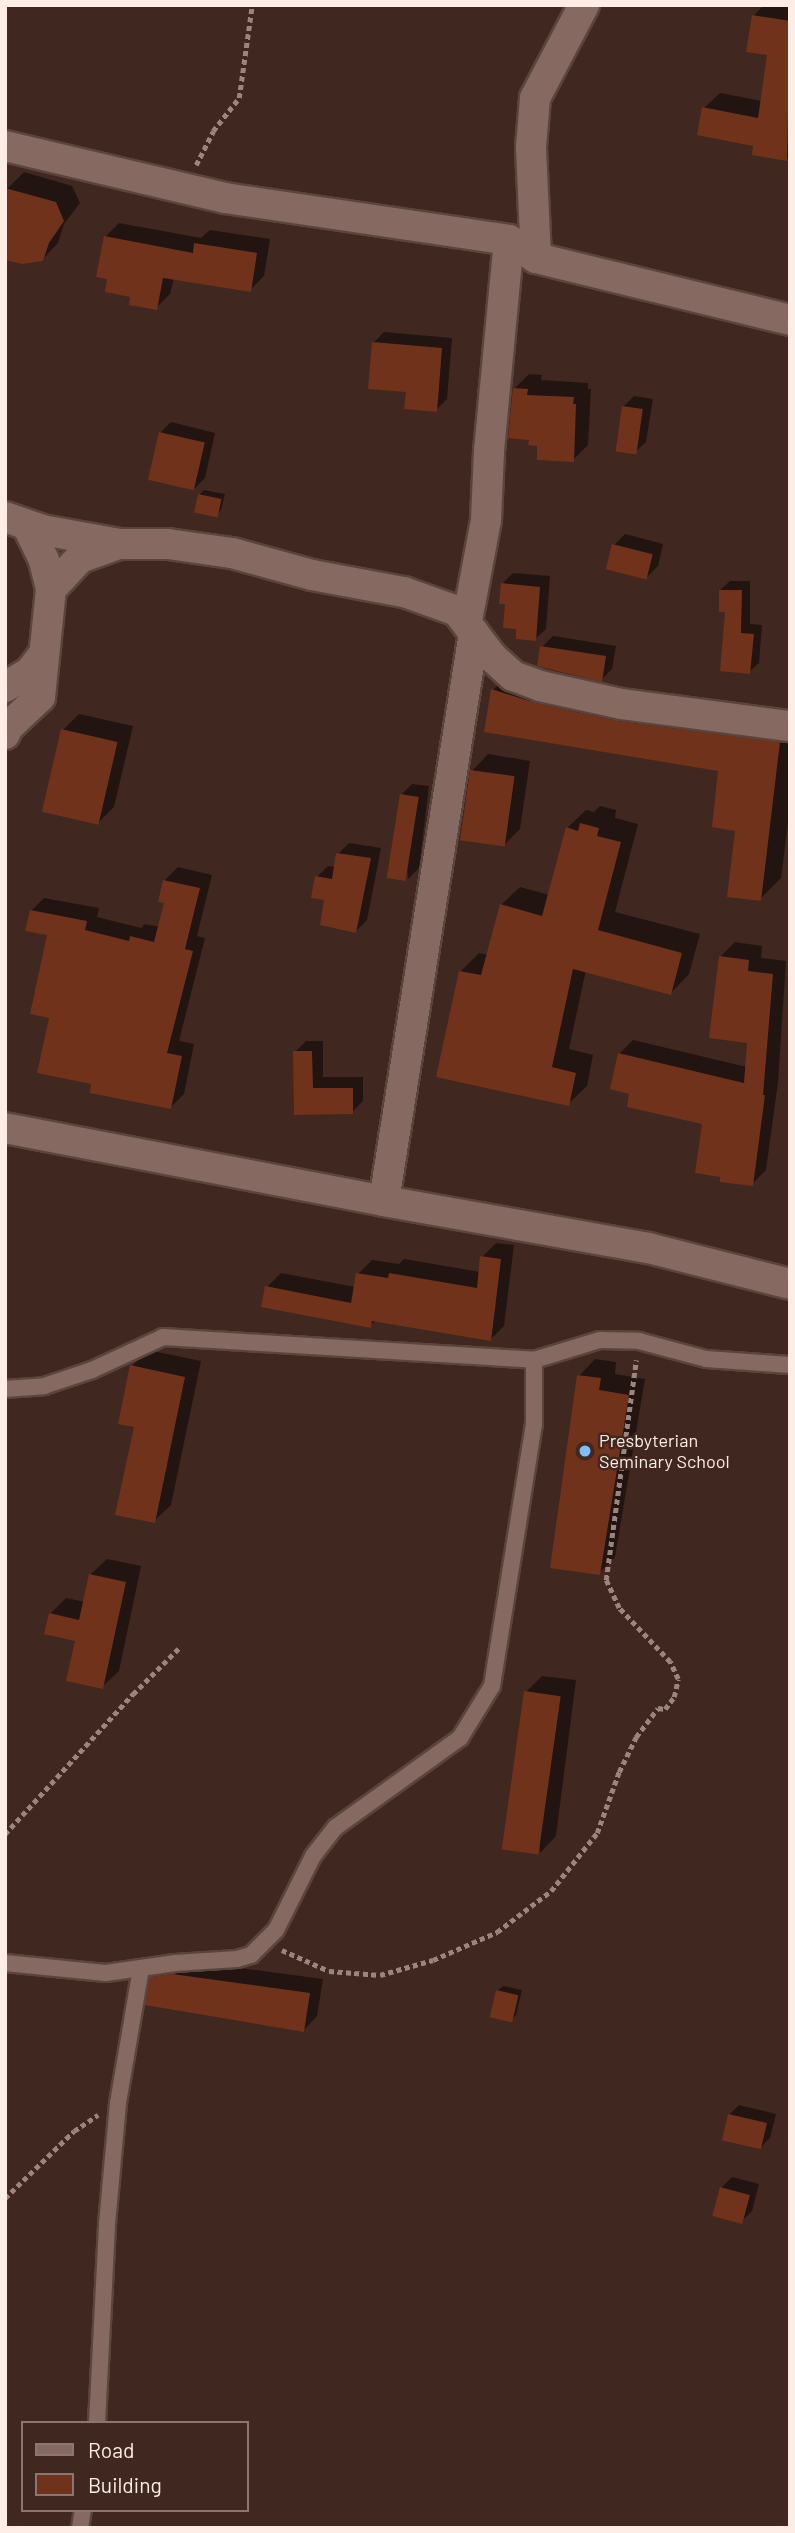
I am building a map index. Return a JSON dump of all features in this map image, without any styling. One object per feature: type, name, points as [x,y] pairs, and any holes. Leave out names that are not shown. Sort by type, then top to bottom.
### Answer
[{"type":"street","points":[[536,258],[531,147],[535,98],[584,5]]},
{"type":"street","points":[[5,146],[185,188],[325,214],[382,219],[509,240],[536,258],[790,320]]},
{"type":"street","points":[[384,1201],[486,520],[489,451],[509,240]]},
{"type":"street","points":[[16,521],[120,544],[168,544],[232,553],[312,575],[404,592],[446,605],[471,627],[492,657],[513,676],[540,686],[622,704],[790,726]]},
{"type":"street","points":[[5,734],[8,727],[40,697],[51,589],[44,560],[16,521]]},
{"type":"street","points":[[51,589],[80,558],[120,544]]},
{"type":"street","points":[[5,687],[30,672],[43,655]]},
{"type":"street","points":[[5,1128],[384,1201],[648,1248],[790,1284]]},
{"type":"lane","points":[[5,1389],[44,1385],[68,1378],[163,1337],[534,1360],[600,1340],[639,1341],[706,1359],[790,1365]]},
{"type":"lane","points":[[5,1963],[106,1973],[237,1959],[251,1955],[267,1943],[313,1856],[336,1827],[460,1738],[492,1686],[534,1424],[534,1360]]},
{"type":"lane","points":[[97,2421],[107,2224],[118,2103],[141,1968]]},
{"type":"path","points":[[185,188],[213,131],[239,98],[252,5]]},
{"type":"path","points":[[267,1943],[329,1971],[380,1975],[433,1960],[498,1932],[551,1891],[597,1833],[618,1772],[636,1737],[658,1708],[665,1709],[670,1703],[678,1679],[670,1662],[619,1608],[606,1580],[639,1341]]},
{"type":"path","points":[[5,1834],[133,1694],[180,1647]]},
{"type":"path","points":[[5,2198],[74,2131],[118,2103]]},
{"type":"building","points":[[752,15],[790,21],[787,161],[752,155],[753,146],[697,135],[702,107],[758,118],[767,55],[746,52]]},
{"type":"building","points":[[5,188],[56,202],[64,221],[49,243],[43,261],[22,264],[5,260]]},
{"type":"building","points":[[104,236],[193,253],[194,243],[257,253],[251,292],[163,278],[157,310],[129,305],[130,297],[105,292],[107,279],[96,277]]},
{"type":"building","points":[[372,342],[442,348],[437,412],[404,409],[406,392],[368,389]]},
{"type":"building","points":[[513,388],[528,389],[527,395],[574,397],[574,462],[537,460],[537,446],[528,445],[529,440],[508,438]]},
{"type":"building","points":[[622,406],[643,409],[636,454],[616,452]]},
{"type":"building","points":[[159,432],[205,443],[194,490],[148,480]]},
{"type":"building","points":[[198,494],[221,499],[218,518],[194,513]]},
{"type":"building","points":[[612,544],[653,554],[646,579],[606,569]]},
{"type":"building","points":[[501,583],[540,587],[536,641],[516,639],[516,629],[503,628],[505,604],[499,604]]},
{"type":"building","points":[[719,590],[742,590],[741,633],[754,634],[750,674],[720,671],[725,612],[719,612]]},
{"type":"building","points":[[540,646],[606,656],[602,682],[537,666]]},
{"type":"building","points":[[491,689],[536,703],[618,721],[780,742],[761,901],[727,897],[735,831],[712,827],[718,771],[484,732]]},
{"type":"building","points":[[61,729],[118,742],[98,825],[42,812]]},
{"type":"building","points":[[470,770],[515,776],[505,847],[460,840]]},
{"type":"building","points":[[400,794],[419,797],[405,881],[387,878]]},
{"type":"building","points":[[580,823],[599,828],[597,836],[621,842],[598,930],[682,953],[671,995],[573,969],[552,1067],[576,1073],[569,1106],[436,1077],[459,971],[481,975],[500,904],[542,916],[566,827],[578,831]]},
{"type":"building","points":[[336,853],[371,858],[356,933],[320,925],[324,900],[311,898],[315,876],[332,879]]},
{"type":"building","points":[[163,880],[200,888],[185,949],[193,951],[167,1053],[182,1056],[171,1109],[90,1093],[91,1084],[37,1073],[49,1018],[30,1014],[47,935],[25,931],[30,910],[87,921],[85,930],[129,941],[130,936],[154,942],[164,903],[158,902]]},
{"type":"building","points":[[719,956],[749,960],[748,971],[773,974],[765,1095],[753,1186],[720,1182],[720,1177],[695,1173],[702,1124],[627,1107],[629,1094],[610,1089],[618,1053],[744,1083],[747,1043],[709,1038]]},
{"type":"building","points":[[293,1051],[312,1051],[313,1088],[353,1088],[353,1114],[294,1115]]},
{"type":"building","points":[[480,1256],[501,1259],[491,1341],[372,1321],[371,1328],[261,1307],[265,1286],[351,1303],[356,1273],[388,1278],[389,1273],[477,1288]]},
{"type":"building","points":[[130,1365],[185,1377],[155,1523],[115,1515],[134,1427],[118,1424]]},
{"type":"building","points":[[577,1375],[601,1378],[599,1390],[629,1395],[600,1575],[550,1568]]},
{"type":"building","points":[[89,1574],[126,1582],[103,1689],[66,1681],[75,1641],[44,1634],[49,1613],[79,1620]]},
{"type":"building","points":[[524,1691],[561,1696],[538,1855],[502,1849]]},
{"type":"building","points":[[172,1974],[310,1993],[304,2032],[145,2005],[150,1977]]},
{"type":"building","points":[[496,1990],[518,1995],[512,2022],[490,2017]]},
{"type":"building","points":[[728,2114],[767,2123],[761,2149],[722,2140]]},
{"type":"building","points":[[720,2187],[750,2195],[742,2224],[712,2216]]},
{"type":"place","name":"Presbyterian Seminary School","points":[[585,1451]]}]
